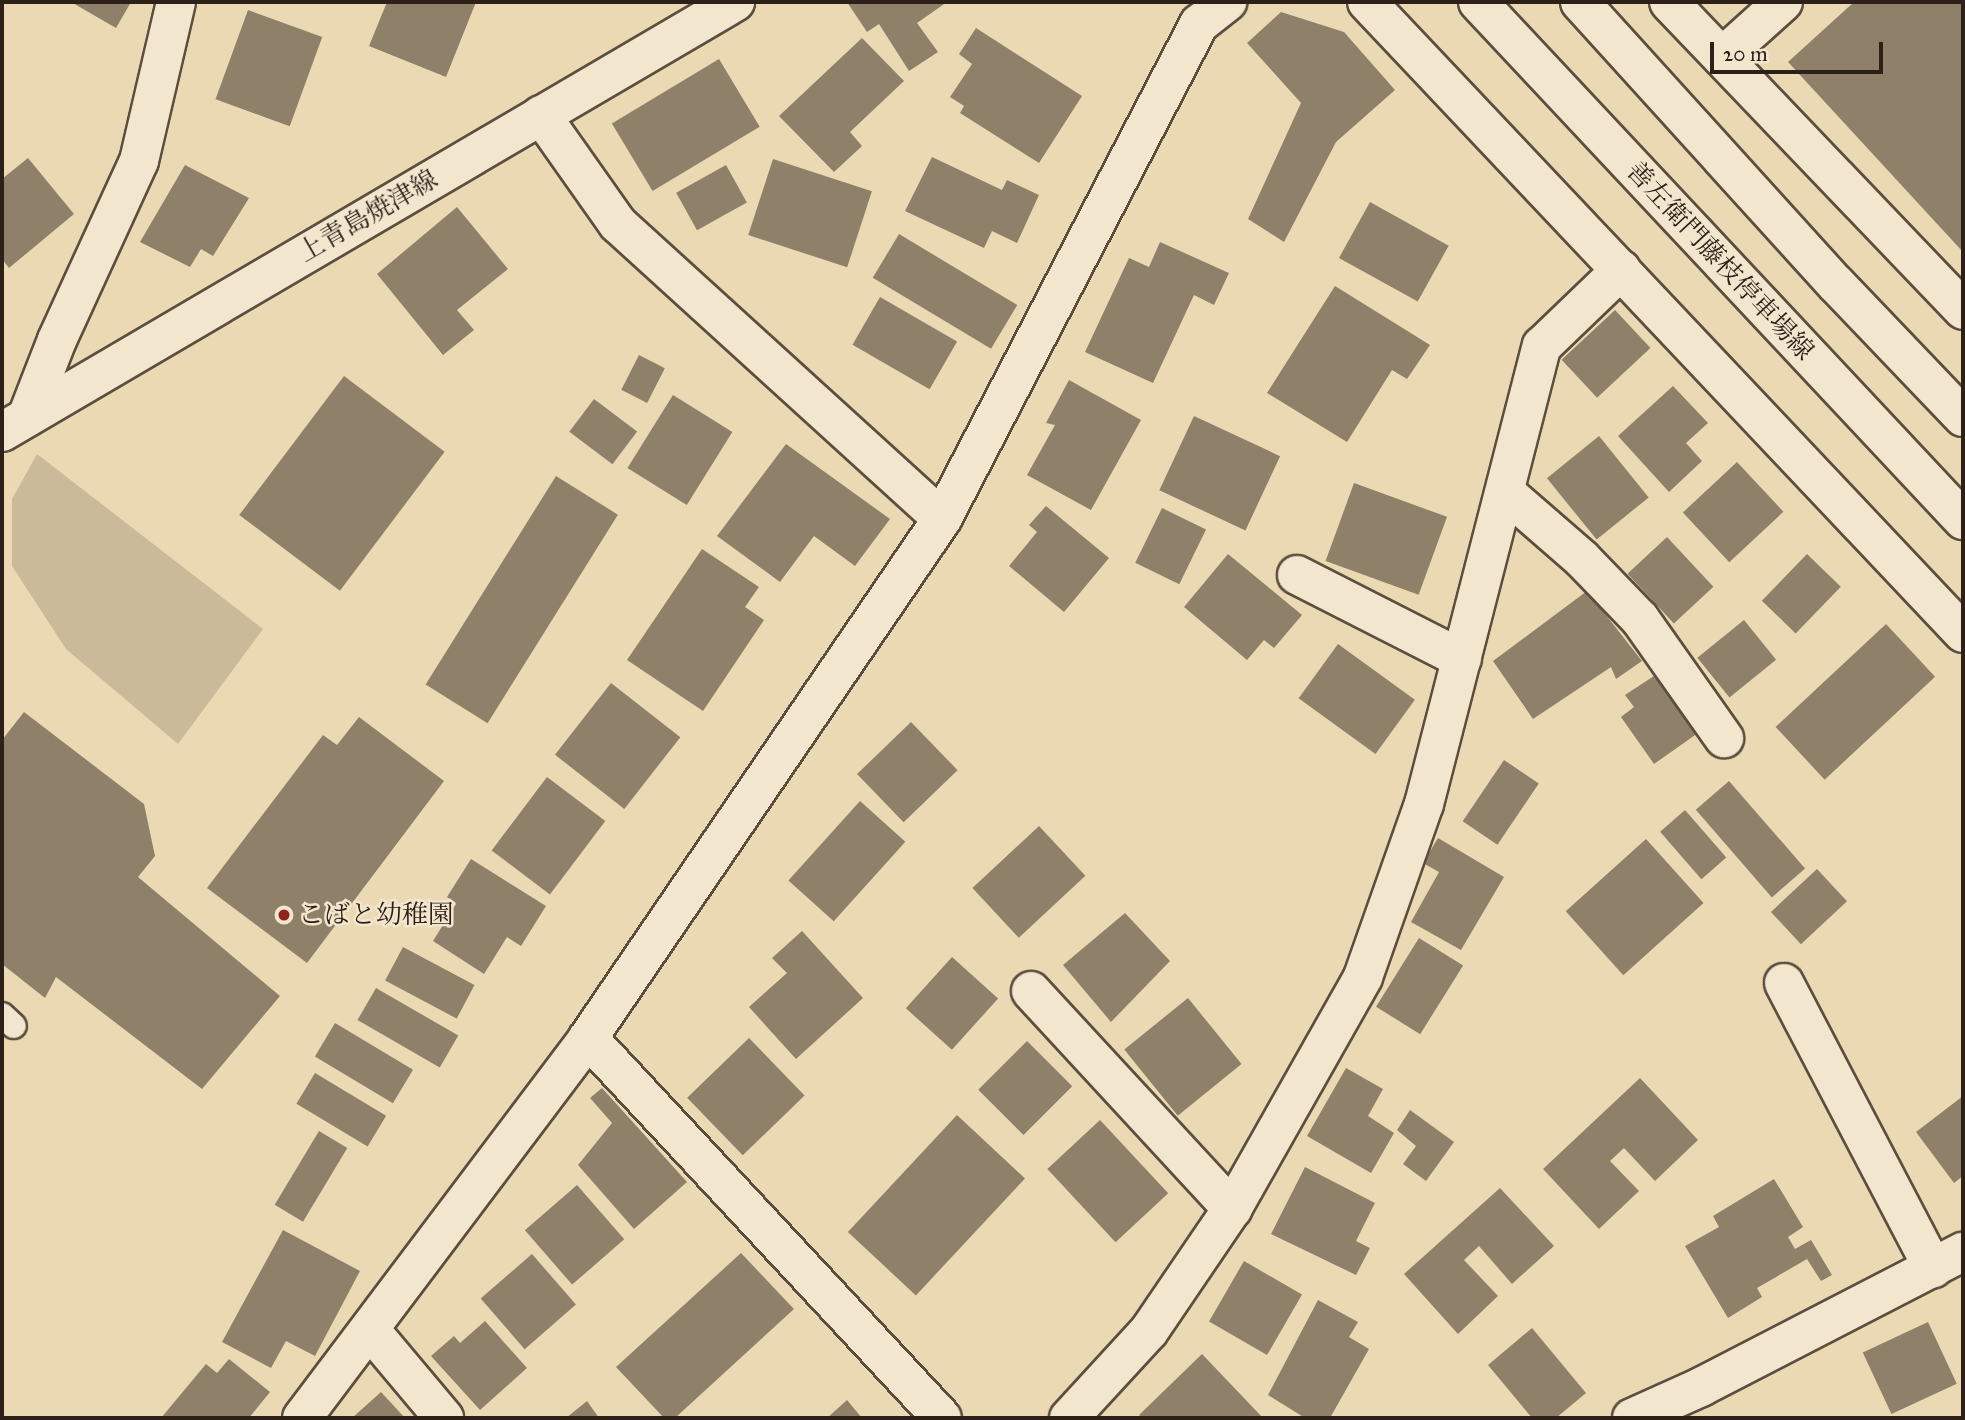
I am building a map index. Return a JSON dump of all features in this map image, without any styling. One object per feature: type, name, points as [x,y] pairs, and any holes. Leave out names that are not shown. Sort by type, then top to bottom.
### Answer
[{"type":"street","points":[[14,424],[57,340],[139,161],[176,2]]},
{"type":"street","name":"上青島焼津線","points":[[14,424],[735,2]]},
{"type":"street","points":[[302,1418],[371,1331],[588,1038],[942,519],[1199,24],[1227,2]]},
{"type":"street","points":[[1367,2],[1963,633]]},
{"type":"street","name":"善左衛門藤枝停車場線","points":[[1478,2],[1963,520]]},
{"type":"street","points":[[1580,2],[1836,284],[1963,417]]},
{"type":"street","points":[[1669,2],[1963,310]]},
{"type":"street","points":[[1722,57],[1783,2]]},
{"type":"street","points":[[541,115],[618,224],[942,519]]},
{"type":"street","points":[[1069,1418],[1149,1331],[1232,1209],[1363,977],[1424,804],[1542,346],[1621,270]]},
{"type":"street","points":[[1505,492],[1582,559],[1640,618],[1724,738]]},
{"type":"street","points":[[1297,575],[1462,659]]},
{"type":"street","points":[[1632,1418],[1700,1387],[1948,1260],[1784,983]]},
{"type":"street","points":[[1031,991],[1232,1209]]},
{"type":"street","points":[[588,1038],[942,1418]]},
{"type":"street","points":[[371,1331],[444,1418]]},
{"type":"shaded area","points":[[37,454],[263,629],[178,744],[66,649],[12,566],[12,499]]},
{"type":"building","points":[[71,2],[131,2],[116,28]]},
{"type":"building","points":[[387,2],[476,2],[446,77],[369,46]]},
{"type":"building","points":[[847,2],[947,2],[917,23],[938,52],[909,71],[879,24],[867,32]]},
{"type":"building","points":[[1854,2],[1963,2],[1963,252],[1788,62]]},
{"type":"building","points":[[248,10],[322,37],[290,126],[216,99]]},
{"type":"building","points":[[1281,12],[1344,32],[1395,90],[1336,142],[1284,242],[1248,219],[1301,103],[1247,43]]},
{"type":"building","points":[[976,28],[1082,96],[1039,163],[960,113],[964,106],[950,97],[972,64],[959,54]]},
{"type":"building","points":[[862,38],[904,81],[850,132],[862,146],[834,172],[779,116]]},
{"type":"building","points":[[719,59],[760,127],[653,191],[612,123]]},
{"type":"building","points":[[932,157],[1002,190],[1007,180],[1039,195],[1017,243],[992,231],[984,248],[905,211]]},
{"type":"building","points":[[28,158],[74,214],[9,268],[2,259],[2,179]]},
{"type":"building","points":[[773,159],[872,191],[847,267],[748,235]]},
{"type":"building","points":[[185,165],[249,198],[213,256],[201,249],[190,267],[140,242]]},
{"type":"building","points":[[726,165],[747,203],[697,230],[676,193]]},
{"type":"building","points":[[1370,202],[1449,246],[1418,302],[1339,258]]},
{"type":"building","points":[[457,207],[508,269],[457,310],[474,330],[443,355],[377,274]]},
{"type":"building","points":[[899,234],[1017,305],[991,349],[873,278]]},
{"type":"building","points":[[1160,242],[1229,273],[1214,305],[1194,295],[1153,383],[1085,352],[1129,258],[1149,267]]},
{"type":"building","points":[[1335,286],[1430,345],[1407,379],[1392,370],[1347,442],[1267,393]]},
{"type":"building","points":[[880,297],[957,342],[930,389],[852,345]]},
{"type":"building","points":[[1615,310],[1650,348],[1597,398],[1562,360]]},
{"type":"building","points":[[639,355],[665,368],[647,403],[621,390]]},
{"type":"building","points":[[344,376],[445,452],[340,591],[239,515]]},
{"type":"building","points":[[1069,380],[1141,420],[1091,510],[1027,475],[1055,425],[1046,423]]},
{"type":"building","points":[[1673,386],[1708,423],[1686,443],[1702,461],[1669,492],[1618,436]]},
{"type":"building","points":[[673,395],[732,432],[687,505],[627,468]]},
{"type":"building","points":[[594,399],[637,431],[612,464],[569,432]]},
{"type":"building","points":[[1194,416],[1280,456],[1245,530],[1159,490]]},
{"type":"building","points":[[1599,436],[1649,497],[1597,540],[1547,478]]},
{"type":"building","points":[[786,444],[890,519],[855,566],[814,536],[780,582],[717,536]]},
{"type":"building","points":[[1737,462],[1783,512],[1729,562],[1683,512]]},
{"type":"building","points":[[556,476],[618,515],[488,723],[426,685]]},
{"type":"building","points":[[1354,483],[1447,517],[1419,595],[1326,561]]},
{"type":"building","points":[[1046,506],[1109,558],[1064,612],[1009,566],[1037,532],[1029,525]]},
{"type":"building","points":[[1162,508],[1206,529],[1179,584],[1135,563]]},
{"type":"building","points":[[1667,537],[1713,587],[1674,624],[1628,574]]},
{"type":"building","points":[[702,549],[759,587],[745,607],[764,620],[703,711],[627,660]]},
{"type":"building","points":[[1228,554],[1302,615],[1274,648],[1264,640],[1247,660],[1184,607]]},
{"type":"building","points":[[1807,554],[1841,587],[1796,633],[1762,601]]},
{"type":"building","points":[[1587,591],[1642,661],[1616,679],[1611,667],[1533,719],[1493,661]]},
{"type":"building","points":[[1744,620],[1776,660],[1729,697],[1697,658]]},
{"type":"building","points":[[1886,624],[1935,677],[1825,780],[1776,727]]},
{"type":"building","points":[[1338,644],[1415,700],[1375,754],[1299,698]]},
{"type":"building","points":[[1657,674],[1698,733],[1654,764],[1621,717],[1634,707],[1625,695]]},
{"type":"building","points":[[611,683],[680,737],[624,809],[555,755]]},
{"type":"building","points":[[24,712],[144,804],[155,856],[138,877],[280,996],[202,1089],[56,977],[45,998],[2,964],[2,740]]},
{"type":"building","points":[[359,717],[444,781],[307,963],[207,888],[323,735],[337,745]]},
{"type":"building","points":[[911,722],[958,770],[904,822],[857,774]]},
{"type":"building","points":[[1504,760],[1539,783],[1497,845],[1463,821]]},
{"type":"building","points":[[547,777],[605,821],[550,894],[492,850]]},
{"type":"building","points":[[1729,781],[1805,869],[1772,897],[1696,810]]},
{"type":"building","points":[[860,801],[905,842],[834,921],[788,881]]},
{"type":"building","points":[[1685,810],[1726,858],[1701,879],[1660,832]]},
{"type":"building","points":[[1039,826],[1085,876],[1019,938],[972,888]]},
{"type":"building","points":[[1438,838],[1504,877],[1461,950],[1411,922],[1439,872],[1423,863]]},
{"type":"building","points":[[1646,839],[1704,903],[1623,975],[1566,911]]},
{"type":"building","points":[[471,859],[546,906],[521,946],[507,937],[484,974],[433,941],[456,904],[447,897]]},
{"type":"building","points":[[1817,869],[1847,901],[1801,944],[1771,912]]},
{"type":"building","points":[[1125,913],[1170,961],[1111,1022],[1063,965]]},
{"type":"building","points":[[802,931],[863,998],[796,1059],[749,1007],[787,973],[772,958]]},
{"type":"building","points":[[1419,938],[1463,966],[1420,1034],[1376,1007]]},
{"type":"building","points":[[403,947],[475,985],[457,1019],[385,981]]},
{"type":"building","points":[[952,957],[998,998],[952,1050],[906,1008]]},
{"type":"building","points":[[376,988],[458,1036],[440,1068],[358,1020]]},
{"type":"building","points":[[1188,998],[1241,1064],[1178,1116],[1124,1050]]},
{"type":"building","points":[[335,1023],[413,1070],[393,1103],[315,1056]]},
{"type":"building","points":[[749,1038],[805,1096],[743,1155],[687,1098]]},
{"type":"building","points":[[1027,1041],[1072,1086],[1023,1135],[978,1090]]},
{"type":"building","points":[[1346,1068],[1383,1089],[1368,1116],[1394,1133],[1371,1173],[1307,1136]]},
{"type":"building","points":[[315,1073],[386,1116],[368,1147],[296,1104]]},
{"type":"building","points":[[1640,1078],[1698,1140],[1655,1181],[1624,1148],[1610,1161],[1639,1191],[1599,1229],[1543,1169]]},
{"type":"building","points":[[602,1088],[687,1182],[634,1229],[578,1165],[612,1123],[590,1098]]},
{"type":"building","points":[[1963,1096],[1963,1176],[1954,1183],[1916,1132]]},
{"type":"building","points":[[1410,1110],[1454,1142],[1426,1181],[1403,1164],[1416,1146],[1397,1130]]},
{"type":"building","points":[[957,1115],[1025,1178],[916,1295],[848,1232]]},
{"type":"building","points":[[1100,1120],[1168,1193],[1116,1242],[1047,1169]]},
{"type":"building","points":[[319,1131],[347,1148],[303,1222],[275,1205]]},
{"type":"building","points":[[1305,1167],[1375,1203],[1356,1241],[1370,1248],[1356,1275],[1271,1234]]},
{"type":"building","points":[[1774,1179],[1803,1227],[1788,1237],[1795,1249],[1811,1240],[1832,1275],[1821,1281],[1807,1259],[1757,1288],[1762,1297],[1728,1318],[1685,1246],[1719,1227],[1713,1216]]},
{"type":"building","points":[[577,1185],[624,1239],[572,1285],[525,1230]]},
{"type":"building","points":[[1500,1188],[1554,1246],[1512,1284],[1479,1246],[1464,1260],[1498,1296],[1458,1334],[1404,1274]]},
{"type":"building","points":[[283,1230],[360,1271],[315,1356],[286,1341],[271,1368],[222,1342]]},
{"type":"building","points":[[741,1253],[794,1309],[675,1418],[664,1418],[616,1367]]},
{"type":"building","points":[[532,1254],[576,1305],[525,1349],[481,1299]]},
{"type":"building","points":[[1244,1261],[1302,1294],[1267,1355],[1209,1322]]},
{"type":"building","points":[[1318,1300],[1358,1322],[1349,1337],[1369,1349],[1330,1418],[1305,1418],[1268,1395]]},
{"type":"building","points":[[485,1321],[527,1368],[480,1410],[431,1356],[454,1336],[460,1343]]},
{"type":"building","points":[[1928,1322],[1957,1384],[1891,1414],[1863,1352]]},
{"type":"building","points":[[1532,1328],[1586,1393],[1556,1418],[1532,1418],[1488,1365]]},
{"type":"building","points":[[1202,1354],[1263,1418],[1142,1418],[1139,1415]]},
{"type":"building","points":[[229,1359],[270,1392],[249,1418],[161,1418],[206,1364],[217,1373]]},
{"type":"building","points":[[381,1392],[405,1418],[352,1418]]},
{"type":"building","points":[[847,1400],[862,1418],[827,1418]]},
{"type":"building","points":[[587,1401],[599,1418],[566,1418]]},
{"type":"place","name":"こばと幼稚園","points":[[284,915]]}]
